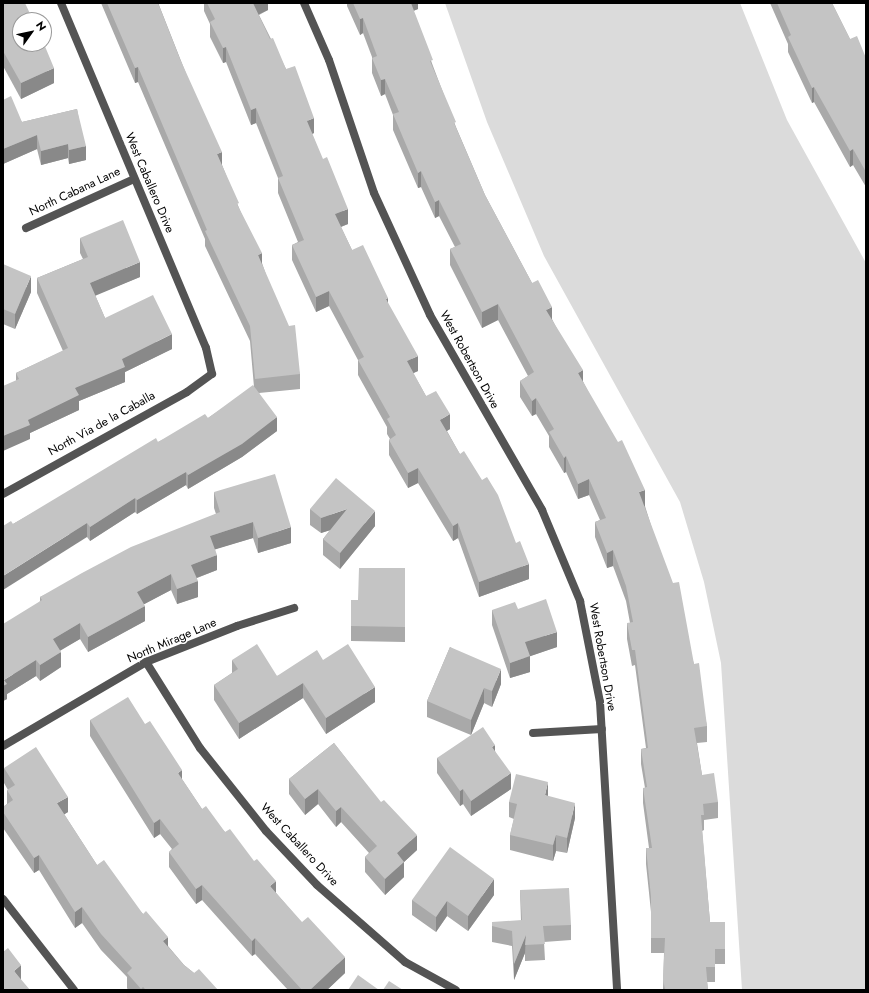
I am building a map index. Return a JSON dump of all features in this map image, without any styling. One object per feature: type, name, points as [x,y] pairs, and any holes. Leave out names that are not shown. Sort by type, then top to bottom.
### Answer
[{"type":"street","name":"West Caballero Drive","points":[[62,3],[134,179],[206,348],[212,374]]},
{"type":"street","name":"West Robertson Drive","points":[[304,3],[329,60],[374,193],[430,315],[542,510],[580,601],[600,702],[617,990]]},
{"type":"street","name":"North Cabana Lane","points":[[26,228],[134,179]]},
{"type":"street","name":"North Via de la Caballa","points":[[3,494],[186,392],[212,374]]},
{"type":"street","name":"North Mirage Lane","points":[[3,746],[146,662],[237,626],[294,608]]},
{"type":"street","name":"West Caballero Drive","points":[[146,662],[200,748],[271,837],[317,885],[405,962],[456,990]]},
{"type":"street","name":"West Robertson Drive","points":[[534,733],[602,729]]},
{"type":"street","points":[[3,898],[74,990]]},
{"type":"shaded area","points":[[445,3],[740,3],[787,120],[866,263],[866,990],[742,990],[721,663],[704,582],[680,502],[544,256],[487,122]]},
{"type":"building","points":[[3,3],[25,3],[29,12],[12,12],[12,52],[47,52],[54,68],[21,83],[3,51]]},
{"type":"building","points":[[107,3],[158,3],[180,59],[222,152],[217,154],[239,203],[237,204],[262,253],[258,255],[289,326],[295,325],[300,374],[255,379],[250,326],[205,231],[207,230],[138,67],[135,68]]},
{"type":"building","points":[[207,3],[253,3],[270,39],[273,38],[286,69],[295,66],[314,118],[307,121],[323,159],[327,157],[348,209],[335,214],[352,250],[363,245],[388,298],[386,299],[418,356],[407,361],[426,396],[436,391],[450,414],[440,420],[460,454],[464,451],[482,480],[487,477],[498,495],[516,543],[520,541],[529,564],[479,582],[458,523],[453,526],[418,468],[408,473],[389,440],[396,435],[387,419],[390,417],[358,360],[364,357],[329,291],[316,297],[292,245],[304,240],[278,178],[283,176],[256,108],[251,110],[226,47],[223,48],[210,22],[215,19]]},
{"type":"building","points":[[353,3],[411,3],[433,60],[430,61],[456,122],[454,123],[485,195],[532,283],[538,280],[552,307],[546,310],[583,370],[578,373],[618,442],[622,440],[645,490],[639,492],[673,583],[679,582],[694,664],[699,663],[707,726],[694,728],[702,775],[714,773],[718,802],[703,804],[704,815],[701,815],[710,922],[725,922],[725,949],[715,949],[715,967],[706,967],[708,990],[665,990],[663,978],[665,938],[651,938],[651,897],[646,848],[652,848],[643,788],[647,787],[641,749],[648,748],[635,650],[632,650],[627,623],[633,622],[626,586],[613,550],[607,553],[595,522],[606,518],[589,479],[578,484],[566,456],[564,458],[549,432],[554,429],[536,398],[532,401],[520,381],[534,372],[498,304],[482,312],[450,249],[461,244],[439,200],[435,202],[421,171],[418,173],[393,114],[399,112],[385,79],[381,80],[372,58],[377,56],[363,18],[360,19]]},
{"type":"building","points":[[777,3],[832,3],[850,39],[857,36],[866,58],[866,172],[853,149],[850,151],[814,87],[812,88],[788,37],[791,35]]},
{"type":"building","points":[[11,96],[22,122],[77,109],[86,146],[69,150],[68,144],[41,151],[37,135],[3,149],[3,100]]},
{"type":"building","points":[[123,220],[140,262],[90,283],[105,318],[153,295],[172,334],[122,359],[125,367],[75,388],[79,395],[28,420],[30,425],[3,436],[3,386],[19,379],[16,373],[68,348],[37,278],[88,257],[80,238]]},
{"type":"building","points":[[3,264],[31,276],[15,314],[3,309]]},
{"type":"building","points":[[253,385],[277,417],[242,444],[188,475],[186,472],[137,500],[135,498],[90,527],[87,523],[3,576],[3,526],[11,521],[13,524],[156,438],[158,442],[205,414],[208,418]]},
{"type":"building","points":[[275,474],[291,527],[258,538],[253,522],[210,536],[217,555],[191,565],[198,581],[177,589],[171,574],[137,592],[145,606],[88,637],[80,623],[53,639],[61,652],[40,665],[36,660],[4,680],[7,684],[3,686],[3,624],[42,600],[40,597],[131,547],[220,512],[214,492]]},
{"type":"building","points":[[336,478],[375,511],[340,553],[323,539],[347,509],[321,518],[310,509]]},
{"type":"building","points":[[359,568],[405,568],[405,627],[351,626],[351,600],[358,600]]},
{"type":"building","points":[[546,599],[557,632],[525,642],[530,656],[510,663],[492,610],[515,602],[518,609]]},
{"type":"building","points":[[257,644],[277,676],[317,650],[323,660],[348,644],[375,687],[326,718],[303,683],[239,723],[214,685],[238,669],[232,660]]},
{"type":"building","points":[[450,647],[501,669],[492,691],[484,688],[471,720],[427,701]]},
{"type":"building","points":[[128,697],[145,724],[150,721],[182,770],[178,773],[202,809],[206,806],[225,832],[230,829],[254,861],[257,859],[276,881],[270,886],[302,922],[308,917],[345,957],[310,990],[302,990],[255,938],[252,941],[202,885],[196,889],[169,852],[179,844],[160,819],[154,823],[90,720]]},
{"type":"building","points":[[483,727],[495,745],[492,747],[511,773],[471,801],[463,789],[460,791],[437,758]]},
{"type":"building","points":[[334,743],[381,802],[384,800],[417,835],[397,853],[404,862],[385,879],[365,857],[377,846],[341,807],[336,811],[318,789],[305,799],[289,779]]},
{"type":"building","points":[[36,747],[68,797],[57,803],[97,865],[104,860],[143,914],[146,911],[168,937],[163,941],[184,965],[194,973],[199,969],[218,990],[146,990],[143,987],[141,989],[127,973],[132,968],[101,934],[82,907],[75,912],[39,855],[34,858],[3,812],[3,807],[13,800],[7,790],[15,785],[4,768]]},
{"type":"building","points":[[516,774],[548,782],[545,795],[575,803],[567,838],[556,835],[553,845],[510,835],[517,804],[509,802]]},
{"type":"building","points":[[450,847],[494,879],[468,916],[447,901],[436,917],[412,900]]},
{"type":"building","points":[[569,888],[571,925],[543,926],[545,944],[525,945],[526,935],[514,964],[512,931],[492,926],[492,922],[522,920],[520,890]]},
{"type":"building","points":[[8,948],[21,965],[14,971],[30,990],[3,990],[3,952]]},
{"type":"building","points":[[358,975],[379,990],[348,990]]},
{"type":"building","points":[[389,981],[403,990],[383,990]]}]
